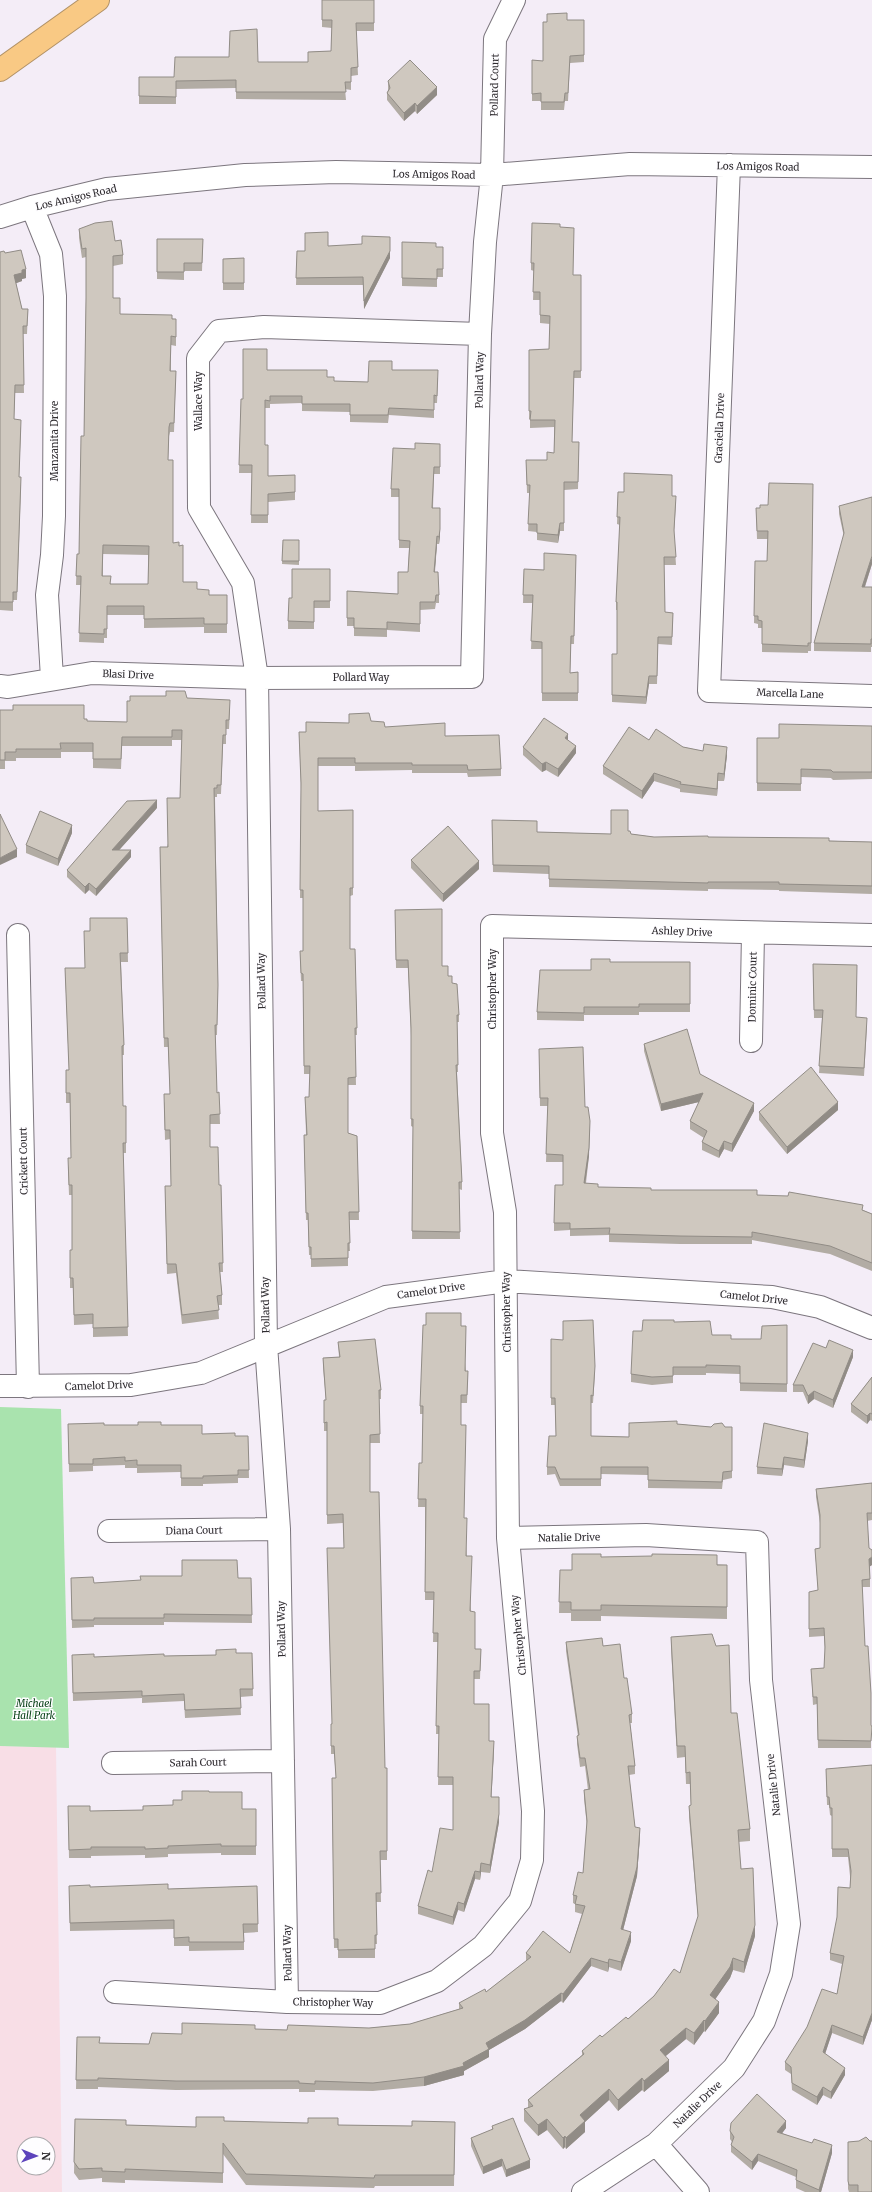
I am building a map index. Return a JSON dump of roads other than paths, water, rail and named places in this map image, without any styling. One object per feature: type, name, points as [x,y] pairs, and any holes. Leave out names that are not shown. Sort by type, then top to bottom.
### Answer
[{"type":"highway","points":[[0,70],[98,0]]},
{"type":"street","name":"Pollard Court","points":[[492,175],[495,39],[514,0]]},
{"type":"street","name":"Los Amigos Road","points":[[0,217],[32,207],[107,189],[246,175],[336,172],[492,175],[630,164],[872,167]]},
{"type":"street","name":"Graciella Drive","points":[[709,691],[729,166]]},
{"type":"street","name":"Pollard Way","points":[[287,2002],[279,1529],[266,1345],[257,678],[472,677],[480,334],[485,242],[492,175]]},
{"type":"street","name":"Manzanita Drive","points":[[32,207],[51,254],[55,296],[54,516],[52,555],[47,595],[52,678]]},
{"type":"street","name":"Wallace Way","points":[[257,678],[243,583],[199,508],[198,358],[219,331],[264,327],[480,334]]},
{"type":"street","name":"Blasi Drive","points":[[0,686],[8,687],[92,672],[257,678]]},
{"type":"street","name":"Marcella Lane","points":[[709,691],[872,696]]},
{"type":"street","name":"Ashley Drive","points":[[492,926],[753,933],[872,934]]},
{"type":"street","name":"Christopher Way","points":[[115,1992],[287,2002],[380,2003],[437,1981],[483,1946],[520,1901],[532,1860],[533,1811],[508,1538],[505,1212],[492,1133],[492,926]]},
{"type":"street","name":"Dominic Court","points":[[751,1041],[753,933]]},
{"type":"street","name":"Crickett Court","points":[[18,935],[28,1387]]},
{"type":"street","name":"Camelot Drive","points":[[0,1386],[28,1387],[131,1385],[201,1373],[386,1297],[506,1281],[772,1297],[820,1307],[872,1328]]},
{"type":"street","name":"Diana Court","points":[[109,1531],[279,1529]]},
{"type":"street","name":"Natalie Drive","points":[[508,1538],[646,1535],[757,1542],[761,1680],[789,1924],[781,1974],[764,2021],[734,2068],[656,2144],[583,2192]]},
{"type":"street","name":"Sarah Court","points":[[113,1763],[283,1761]]},
{"type":"street","points":[[656,2144],[698,2192]]},
{"type":"park label","name":"Michael Hall Park","points":[[34,1708]]}]
